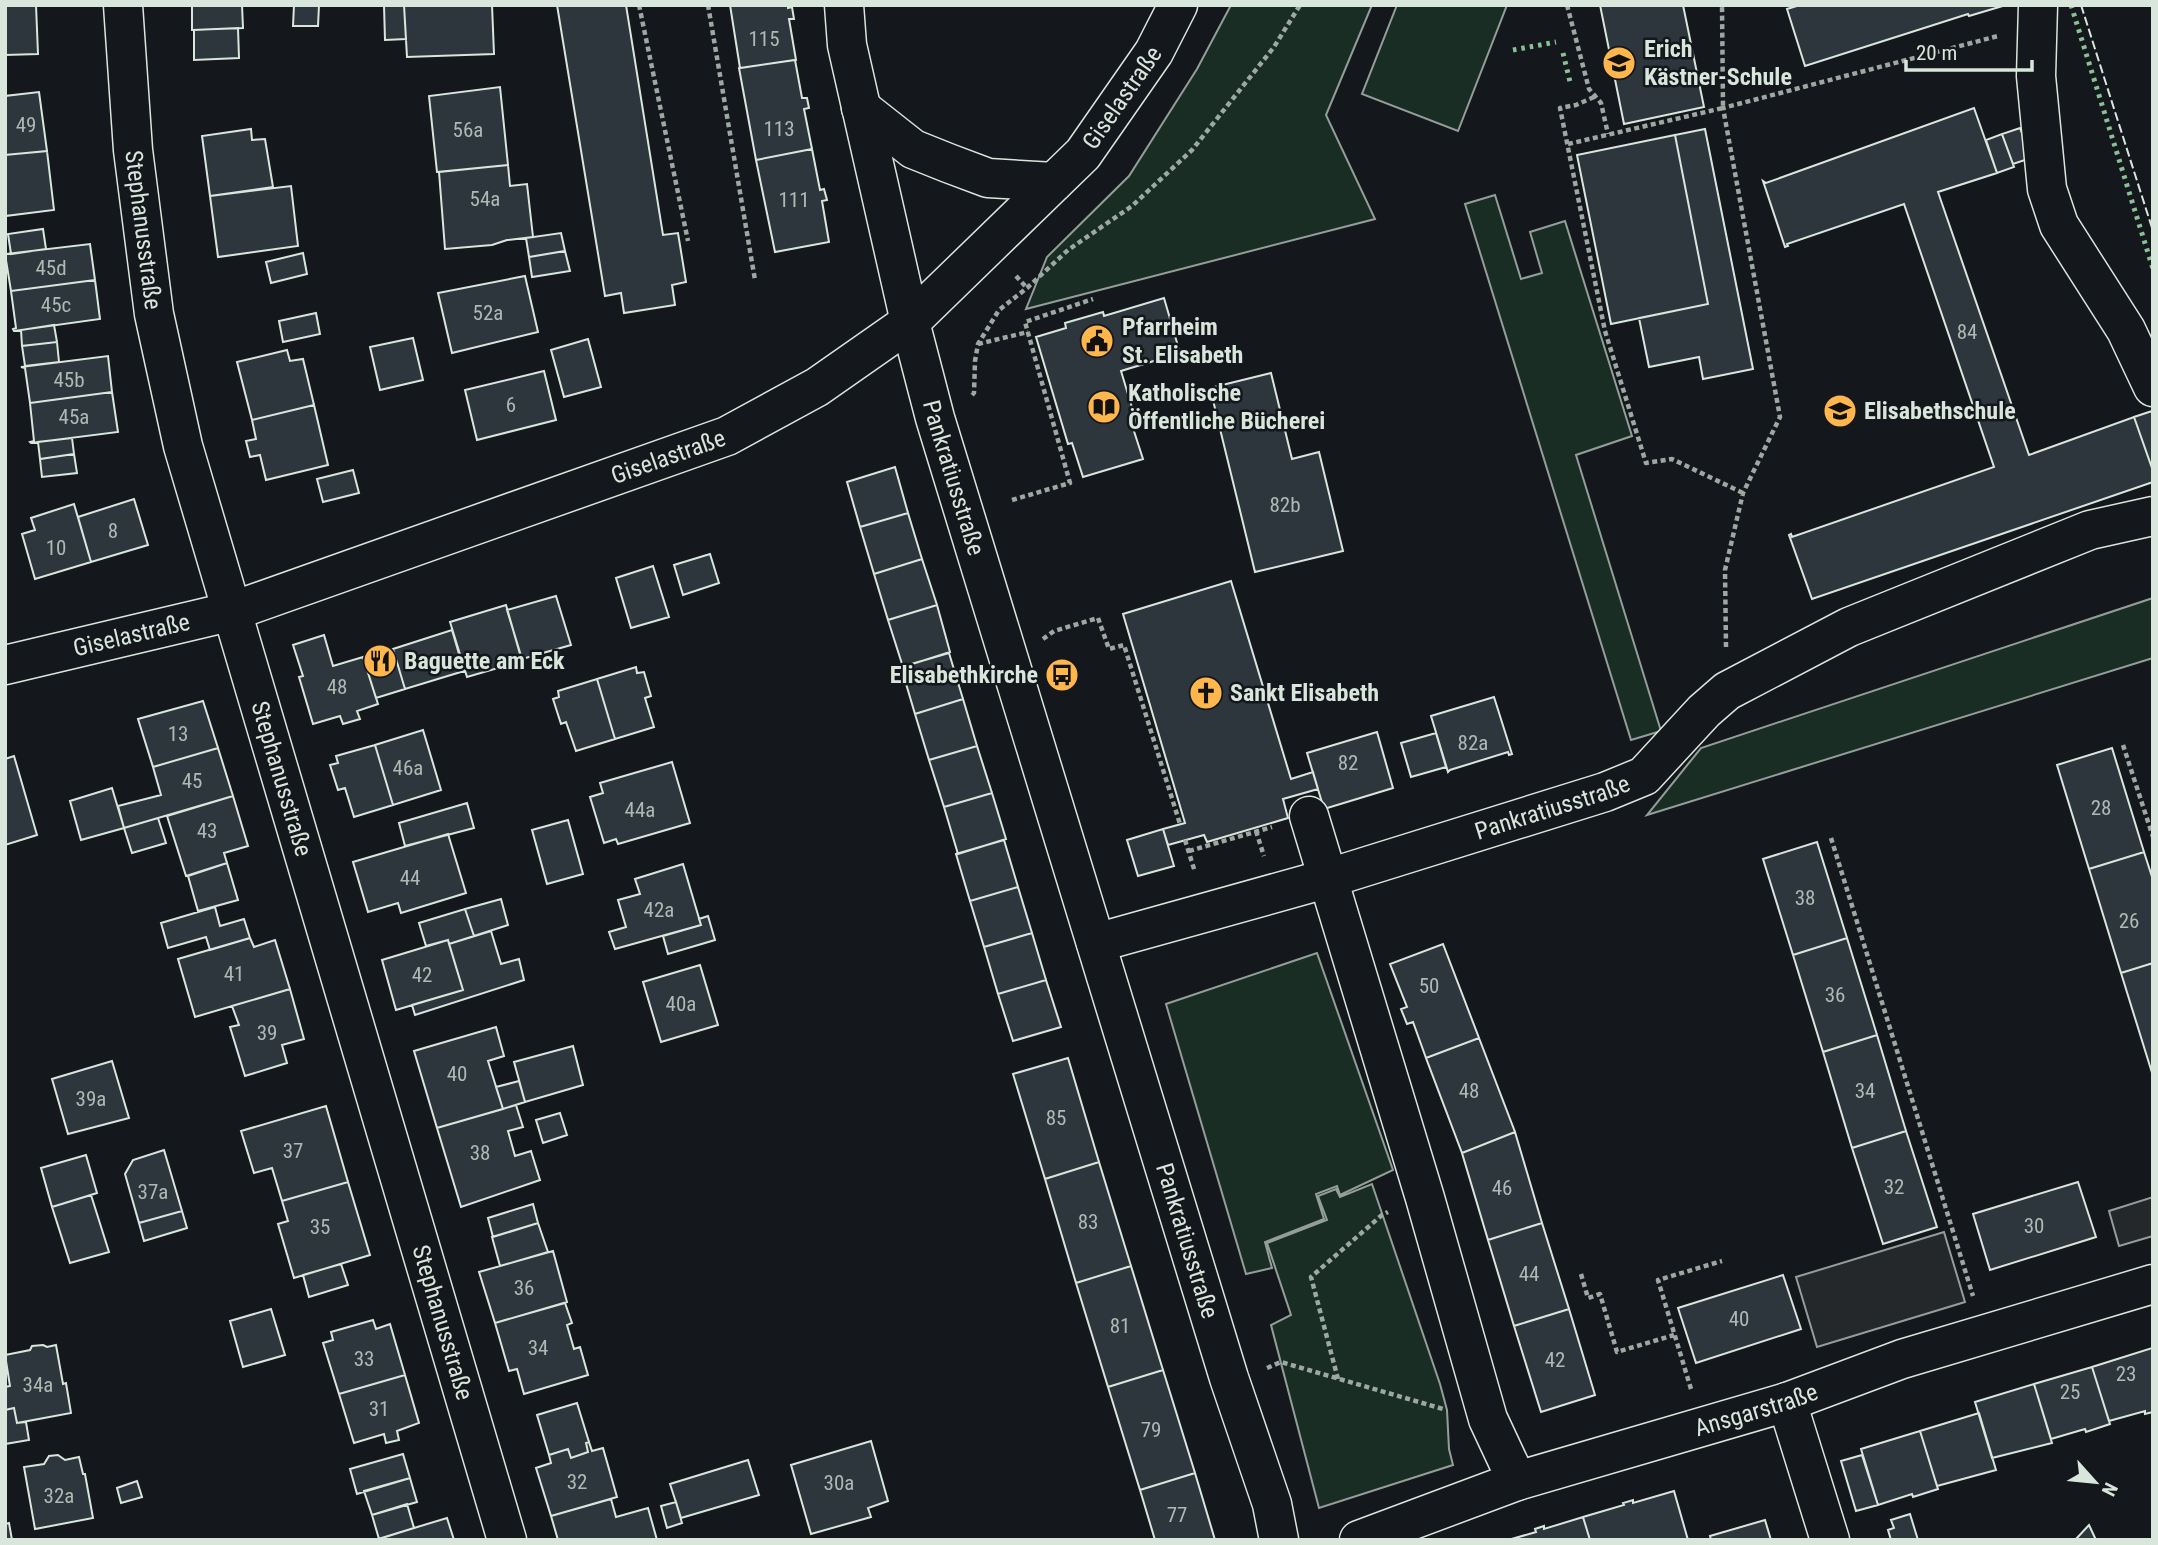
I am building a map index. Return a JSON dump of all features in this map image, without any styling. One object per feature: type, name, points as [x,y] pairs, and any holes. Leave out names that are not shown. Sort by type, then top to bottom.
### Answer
[{"type":"street","name":"Stephanusstraße","points":[[123,5],[133,150],[154,314],[183,446],[507,1540]]},
{"type":"street","name":"Pankratiusstraße","points":[[844,5],[847,45],[910,322],[935,418],[1229,1378],[1272,1504],[1279,1540]]},
{"type":"street","name":"Giselastraße","points":[[5,665],[233,611],[727,436],[817,387],[910,322],[1083,154],[1154,52],[1178,5]]},
{"type":"street","points":[[2037,16],[2036,76],[2047,189],[2059,225],[2126,330],[2153,387]]},
{"type":"street","points":[[861,108],[913,149],[948,163],[988,178],[1054,183]]},
{"type":"street","points":[[1727,691],[1862,622],[2090,530],[2153,516]]},
{"type":"street","name":"Pankratiusstraße","points":[[1096,943],[1329,878],[1605,792],[1644,776],[1704,711],[1727,691]]},
{"type":"street","points":[[1309,816],[1488,1419],[1517,1481]]},
{"type":"street","name":"Ansgarstraße","points":[[1359,1540],[1517,1481],[1787,1402],[1902,1359],[2153,1284]]},
{"type":"street","points":[[1787,1402],[1830,1540]]},
{"type":"path","points":[[639,5],[688,241]]},
{"type":"path","points":[[708,5],[755,280]]},
{"type":"path","points":[[935,418],[974,393],[978,344],[999,310],[1068,250],[1132,205],[1192,150],[1274,47],[1300,5]]},
{"type":"path","points":[[1567,5],[1589,89],[1601,103],[1608,134]]},
{"type":"path","points":[[1722,5],[1723,107],[1780,417],[1743,493],[1725,570],[1727,691]]},
{"type":"path","points":[[1568,144],[1723,107],[2037,16]]},
{"type":"path","points":[[1594,97],[1560,108],[1605,331],[1646,463],[1672,458],[1743,493]]},
{"type":"path","points":[[1012,500],[1070,483],[1025,322],[1093,299]]},
{"type":"path","points":[[978,344],[1028,332]]},
{"type":"path","points":[[1011,661],[1054,631],[1098,618],[1109,649],[1125,645],[1180,824]]},
{"type":"path","points":[[2123,745],[2153,837]]},
{"type":"path","points":[[1256,831],[1260,841]]},
{"type":"path","points":[[1831,838],[1985,1334]]},
{"type":"path","points":[[1185,840],[1188,849],[1229,839]]},
{"type":"path","points":[[1338,1379],[1311,1277],[1382,1215]]},
{"type":"path","points":[[1683,1366],[1658,1280],[1723,1261]]},
{"type":"path","points":[[1581,1274],[1588,1297],[1600,1294],[1616,1352],[1674,1335]]},
{"type":"path","points":[[1270,1367],[1281,1362],[1447,1410]]},
{"type":"green space","points":[[1231,5],[1372,5],[1326,115],[1375,219],[1026,309],[1047,257],[1129,176],[1197,69]]},
{"type":"green space","points":[[1397,5],[1507,5],[1458,131],[1362,94]]},
{"type":"green space","points":[[1495,195],[1521,279],[1542,273],[1530,232],[1565,221],[1632,436],[1576,455],[1661,731],[1631,740],[1465,204]]},
{"type":"green space","points":[[2153,598],[2153,658],[1647,815],[1701,748]]},
{"type":"green space","points":[[1317,953],[1393,1170],[1340,1195],[1337,1186],[1316,1194],[1324,1219],[1265,1242],[1272,1268],[1246,1274],[1166,1004]]},
{"type":"green space","points":[[1372,1184],[1440,1384],[1447,1410],[1449,1449],[1453,1465],[1319,1508],[1271,1325],[1291,1315],[1267,1243],[1327,1220],[1318,1196],[1336,1189],[1340,1197]]},
{"type":"shaded area","points":[[2153,1197],[2153,1236],[2119,1246],[2109,1211]]},
{"type":"shaded area","points":[[1944,1232],[1965,1302],[1817,1347],[1796,1277]]},
{"type":"building","points":[[5,5],[36,5],[38,54],[5,55]]},
{"type":"building","points":[[192,5],[242,5],[243,28],[192,30]]},
{"type":"building","points":[[294,5],[319,5],[318,26],[293,26]]},
{"type":"building","points":[[384,5],[404,5],[406,39],[385,40]]},
{"type":"building","points":[[404,5],[492,5],[494,54],[407,57]]},
{"type":"building","points":[[557,5],[626,5],[663,235],[678,233],[686,282],[672,285],[675,305],[624,313],[621,293],[605,296]]},
{"type":"building","points":[[730,5],[792,7],[794,19],[789,19],[796,60],[740,68]]},
{"type":"building","points":[[1600,5],[1683,5],[1704,107],[1624,124]]},
{"type":"building","points":[[1800,5],[2006,5],[1969,16],[1968,14],[1805,66],[1787,9]]},
{"type":"building","points":[[238,28],[239,58],[194,60],[194,30]]},
{"type":"building","points":[[795,60],[802,98],[807,98],[809,108],[804,109],[812,149],[756,160],[739,68]]},
{"type":"building","points":[[500,87],[508,165],[437,172],[429,96]]},
{"type":"building","points":[[39,92],[47,151],[5,155],[5,96]]},
{"type":"building","name":"Elisabethschule","points":[[1974,108],[1997,173],[1938,192],[2029,455],[2134,417],[2153,471],[2153,482],[1812,599],[1789,535],[1792,537],[1994,467],[1904,204],[1787,244],[1785,247],[1763,181],[1766,183]]},
{"type":"building","points":[[2020,128],[2031,158],[2013,164],[2002,134]]},
{"type":"building","points":[[251,129],[252,140],[265,139],[273,187],[210,196],[202,136]]},
{"type":"building","points":[[1705,129],[1753,369],[1703,379],[1699,357],[1649,367],[1639,318],[1708,304],[1675,135]]},
{"type":"building","points":[[2002,134],[2014,167],[1997,173],[1986,140]]},
{"type":"building","points":[[1675,135],[1708,304],[1611,324],[1577,155]]},
{"type":"building","points":[[812,149],[820,190],[824,189],[827,200],[822,201],[829,242],[775,252],[756,160]]},
{"type":"building","points":[[47,151],[54,210],[5,216],[5,155]]},
{"type":"building","points":[[508,165],[510,186],[527,184],[533,237],[492,245],[445,249],[439,172]]},
{"type":"building","points":[[291,186],[298,246],[218,257],[210,196]]},
{"type":"building","points":[[43,229],[46,249],[11,254],[8,234]]},
{"type":"building","points":[[561,233],[565,251],[529,257],[526,238]]},
{"type":"building","points":[[90,244],[95,280],[11,291],[5,254]]},
{"type":"building","points":[[565,251],[570,271],[532,277],[529,257]]},
{"type":"building","points":[[303,253],[307,274],[271,283],[266,262]]},
{"type":"building","points":[[525,276],[538,332],[452,353],[438,293]]},
{"type":"building","points":[[95,280],[100,319],[14,331],[16,328],[11,291]]},
{"type":"building","points":[[1164,298],[1180,353],[1121,371],[1137,424],[1132,425],[1143,459],[1083,477],[1072,443],[1068,444],[1036,337],[1066,328],[1065,323],[1103,312],[1104,316]]},
{"type":"building","points":[[316,313],[320,334],[283,342],[279,321]]},
{"type":"building","points":[[54,325],[57,342],[22,346],[21,330]]},
{"type":"building","points":[[413,338],[423,380],[380,390],[370,347]]},
{"type":"building","points":[[588,339],[601,387],[564,397],[551,350]]},
{"type":"building","points":[[57,342],[59,362],[25,366],[22,346]]},
{"type":"building","points":[[287,350],[290,361],[303,359],[314,405],[252,420],[237,362]]},
{"type":"building","points":[[108,356],[112,392],[30,403],[25,368],[21,367]]},
{"type":"building","points":[[544,371],[556,420],[477,440],[465,390]]},
{"type":"building","points":[[1271,373],[1292,459],[1319,452],[1343,551],[1255,572],[1210,388]]},
{"type":"building","points":[[112,392],[118,432],[30,442],[34,441],[30,403]]},
{"type":"building","points":[[314,405],[328,465],[266,480],[260,455],[250,457],[246,441],[256,439],[252,420]]},
{"type":"building","points":[[2152,411],[2153,413],[2153,471],[2134,417]]},
{"type":"building","points":[[72,438],[74,454],[40,459],[38,442]]},
{"type":"building","points":[[74,454],[77,473],[42,477],[40,459]]},
{"type":"building","points":[[895,467],[908,513],[860,527],[847,482]]},
{"type":"building","points":[[353,470],[359,493],[323,502],[317,479]]},
{"type":"building","points":[[134,499],[148,545],[91,562],[78,517]]},
{"type":"building","points":[[74,504],[91,562],[35,579],[22,534],[35,530],[31,518]]},
{"type":"building","points":[[908,513],[922,559],[874,574],[860,527]]},
{"type":"building","points":[[710,554],[719,583],[683,595],[674,565]]},
{"type":"building","points":[[922,559],[937,605],[888,620],[874,574]]},
{"type":"building","points":[[653,566],[669,617],[631,628],[616,578]]},
{"type":"building","name":"Sankt Elisabeth","points":[[1231,581],[1291,779],[1313,772],[1318,789],[1283,799],[1288,818],[1207,842],[1204,835],[1168,845],[1163,829],[1185,823],[1123,614]]},
{"type":"building","points":[[556,596],[571,645],[522,659],[507,610]]},
{"type":"building","points":[[506,605],[522,661],[467,677],[450,622]]},
{"type":"building","points":[[937,605],[950,652],[903,667],[888,620]]},
{"type":"building","points":[[452,630],[464,671],[405,689],[393,649]]},
{"type":"building","points":[[324,635],[333,666],[363,657],[378,704],[357,711],[360,719],[343,724],[340,716],[313,724],[293,645]]},
{"type":"building","points":[[393,649],[405,689],[376,698],[363,657]]},
{"type":"building","points":[[949,653],[963,699],[915,714],[901,667]]},
{"type":"building","points":[[636,667],[637,673],[644,672],[651,696],[645,698],[654,727],[615,739],[597,679]]},
{"type":"building","points":[[597,679],[615,739],[576,751],[566,722],[561,724],[553,699],[559,697],[558,691]]},
{"type":"building","points":[[1494,697],[1512,754],[1509,755],[1508,752],[1448,772],[1431,716]]},
{"type":"building","points":[[963,699],[977,746],[929,760],[915,714]]},
{"type":"building","points":[[203,701],[218,748],[153,767],[138,719]]},
{"type":"building","points":[[423,730],[441,790],[393,805],[375,745]]},
{"type":"building","points":[[1377,732],[1393,788],[1324,809],[1307,753]]},
{"type":"building","points":[[1436,733],[1446,767],[1411,777],[1401,743]]},
{"type":"building","points":[[375,745],[393,805],[354,817],[345,788],[338,790],[330,765],[338,763],[336,756]]},
{"type":"building","points":[[977,746],[992,793],[944,807],[929,760]]},
{"type":"building","points":[[218,748],[233,796],[124,828],[118,806],[161,795],[153,767]]},
{"type":"building","points":[[2112,748],[2144,852],[2089,869],[2057,765]]},
{"type":"building","points":[[14,756],[37,835],[5,845],[5,759]]},
{"type":"building","points":[[672,762],[690,823],[618,844],[616,839],[604,843],[590,797],[603,793],[600,783]]},
{"type":"building","points":[[112,788],[124,828],[81,840],[70,801]]},
{"type":"building","points":[[992,793],[1006,839],[958,854],[944,807]]},
{"type":"building","points":[[233,796],[248,846],[224,853],[227,863],[186,876],[167,816]]},
{"type":"building","points":[[467,803],[474,828],[405,846],[399,823]]},
{"type":"building","points":[[158,818],[166,843],[132,853],[124,828]]},
{"type":"building","points":[[568,820],[583,874],[547,884],[532,830]]},
{"type":"building","points":[[1163,829],[1174,866],[1138,876],[1127,840]]},
{"type":"building","points":[[448,834],[466,893],[401,913],[398,903],[368,912],[353,862]]},
{"type":"building","points":[[1004,840],[1018,887],[970,901],[956,854]]},
{"type":"building","points":[[1817,842],[1847,938],[1793,955],[1763,859]]},
{"type":"building","points":[[2144,852],[2153,880],[2153,963],[2121,973],[2089,869]]},
{"type":"building","points":[[227,863],[238,900],[198,911],[188,876]]},
{"type":"building","points":[[683,864],[701,925],[615,949],[609,932],[626,927],[618,900],[640,894],[635,879]]},
{"type":"building","points":[[1018,887],[1032,933],[984,947],[970,901]]},
{"type":"building","points":[[501,899],[508,925],[474,936],[465,909]]},
{"type":"building","points":[[215,907],[220,926],[244,919],[250,938],[210,950],[206,937],[168,948],[161,923]]},
{"type":"building","points":[[465,909],[474,936],[449,944],[448,940],[426,946],[419,923]]},
{"type":"building","points":[[708,916],[715,940],[668,954],[663,936],[701,925],[699,919]]},
{"type":"building","points":[[491,931],[501,964],[519,959],[524,980],[415,1015],[412,1005],[463,990],[449,944]]},
{"type":"building","points":[[1032,933],[1046,980],[998,994],[984,947]]},
{"type":"building","points":[[250,938],[254,947],[275,940],[290,989],[195,1017],[178,959]]},
{"type":"building","points":[[1847,938],[1877,1035],[1823,1052],[1793,955]]},
{"type":"building","points":[[448,940],[463,990],[396,1010],[382,960]]},
{"type":"building","points":[[1443,944],[1479,1038],[1426,1058],[1413,1022],[1407,1024],[1401,1009],[1407,1007],[1390,964]]},
{"type":"building","points":[[2153,963],[2153,1076],[2121,973]]},
{"type":"building","points":[[700,965],[718,1025],[661,1042],[643,982]]},
{"type":"building","points":[[1046,980],[1061,1027],[1013,1041],[998,994]]},
{"type":"building","points":[[290,989],[304,1039],[282,1045],[287,1063],[245,1076],[230,1027],[239,1025],[232,1006]]},
{"type":"building","points":[[496,1027],[504,1056],[488,1061],[503,1109],[437,1128],[414,1051]]},
{"type":"building","points":[[1877,1035],[1906,1131],[1852,1148],[1823,1052]]},
{"type":"building","points":[[1479,1038],[1515,1132],[1462,1153],[1426,1058]]},
{"type":"building","points":[[573,1046],[583,1085],[525,1102],[514,1062]]},
{"type":"building","points":[[1068,1058],[1099,1162],[1045,1179],[1013,1074]]},
{"type":"building","points":[[112,1061],[129,1118],[68,1134],[52,1079]]},
{"type":"building","points":[[519,1081],[525,1102],[503,1109],[496,1087]]},
{"type":"building","points":[[516,1105],[523,1127],[508,1131],[515,1156],[531,1151],[540,1180],[461,1207],[437,1128]]},
{"type":"building","points":[[326,1106],[348,1182],[282,1201],[272,1168],[254,1173],[241,1131]]},
{"type":"building","points":[[560,1113],[567,1135],[543,1143],[536,1120]]},
{"type":"building","points":[[1906,1131],[1937,1227],[1883,1244],[1852,1148]]},
{"type":"building","points":[[1515,1132],[1542,1223],[1488,1240],[1462,1153]]},
{"type":"building","points":[[164,1150],[182,1211],[139,1223],[125,1174],[133,1160]]},
{"type":"building","points":[[86,1155],[97,1193],[52,1207],[41,1168]]},
{"type":"building","points":[[1099,1162],[1131,1266],[1076,1283],[1045,1179]]},
{"type":"building","points":[[348,1182],[370,1255],[294,1278],[278,1224],[288,1221],[282,1201]]},
{"type":"building","points":[[2078,1182],[2096,1237],[1990,1270],[1973,1214]]},
{"type":"building","points":[[91,1195],[109,1252],[70,1263],[52,1207]]},
{"type":"building","points":[[533,1204],[538,1223],[493,1237],[488,1218]]},
{"type":"building","points":[[182,1211],[187,1228],[144,1241],[139,1223]]},
{"type":"building","points":[[538,1223],[548,1252],[500,1266],[492,1237]]},
{"type":"building","points":[[1542,1223],[1569,1309],[1514,1326],[1488,1240]]},
{"type":"building","points":[[553,1251],[567,1302],[495,1323],[479,1272]]},
{"type":"building","points":[[341,1264],[348,1285],[309,1297],[303,1275]]},
{"type":"building","points":[[1131,1266],[1163,1370],[1108,1387],[1076,1283]]},
{"type":"building","points":[[1783,1275],[1801,1329],[1696,1363],[1678,1308]]},
{"type":"building","points":[[565,1303],[572,1323],[567,1325],[574,1349],[580,1347],[588,1375],[524,1394],[517,1369],[509,1371],[495,1323]]},
{"type":"building","points":[[271,1309],[285,1355],[243,1367],[230,1321]]},
{"type":"building","points":[[1569,1309],[1595,1395],[1541,1412],[1514,1326]]},
{"type":"building","points":[[373,1320],[376,1329],[390,1324],[405,1375],[339,1394],[323,1343],[333,1340],[331,1332]]},
{"type":"building","points":[[43,1345],[56,1345],[71,1413],[17,1423],[14,1408],[5,1410],[5,1387],[10,1386],[5,1355]]},
{"type":"building","points":[[2152,1348],[2153,1412],[2145,1414],[2145,1411],[2109,1421],[2092,1367]]},
{"type":"building","points":[[2092,1367],[2110,1424],[2051,1439],[2034,1384]]},
{"type":"building","points":[[1163,1370],[1195,1473],[1140,1490],[1108,1387]]},
{"type":"building","points":[[405,1375],[419,1423],[397,1431],[399,1440],[386,1443],[384,1434],[354,1443],[339,1394]]},
{"type":"building","points":[[2034,1384],[2052,1443],[1992,1458],[1975,1402]]},
{"type":"building","points":[[577,1403],[589,1442],[586,1443],[588,1452],[571,1458],[568,1449],[549,1455],[537,1415]]},
{"type":"building","points":[[14,1408],[17,1423],[26,1422],[29,1440],[5,1444],[5,1410]]},
{"type":"building","points":[[1979,1413],[1996,1470],[1937,1486],[1920,1431]]},
{"type":"building","points":[[1920,1431],[1938,1489],[1878,1505],[1861,1449]]},
{"type":"building","points":[[871,1441],[888,1501],[868,1508],[871,1517],[811,1534],[791,1465]]},
{"type":"building","points":[[589,1442],[592,1451],[603,1448],[617,1497],[551,1516],[536,1468],[551,1463],[549,1455],[568,1449],[571,1458],[588,1452],[586,1443]]},
{"type":"building","points":[[403,1454],[410,1478],[357,1494],[350,1469]]},
{"type":"building","points":[[58,1455],[65,1460],[79,1457],[93,1518],[35,1529],[24,1467],[44,1464],[49,1456]]},
{"type":"building","points":[[1862,1455],[1878,1505],[1856,1511],[1841,1461]]},
{"type":"building","points":[[748,1460],[759,1495],[681,1518],[670,1484]]},
{"type":"building","points":[[1195,1473],[1215,1540],[1155,1540],[1140,1490]]},
{"type":"building","points":[[410,1478],[417,1502],[372,1515],[364,1491]]},
{"type":"building","points":[[137,1481],[142,1497],[121,1503],[117,1488]]},
{"type":"building","points":[[1674,1491],[1688,1540],[1590,1540],[1583,1517],[1633,1500],[1633,1503]]},
{"type":"building","points":[[611,1499],[616,1517],[648,1508],[657,1540],[558,1540],[551,1516]]},
{"type":"building","points":[[676,1502],[682,1523],[667,1528],[661,1506]]},
{"type":"building","points":[[407,1504],[414,1528],[379,1539],[372,1515]]},
{"type":"building","points":[[1910,1514],[1918,1540],[1891,1540],[1888,1530],[1894,1528],[1891,1520]]},
{"type":"building","points":[[1583,1517],[1590,1540],[1508,1540],[1536,1532],[1535,1529],[1544,1526],[1544,1529]]},
{"type":"building","points":[[447,1518],[454,1540],[375,1540],[414,1528]]},
{"type":"building","points":[[1765,1520],[1771,1540],[1711,1540],[1710,1536]]},
{"type":"building","points":[[9,1523],[12,1540],[5,1540],[5,1524]]},
{"type":"building","points":[[2089,1525],[2096,1540],[2075,1540]]},
{"type":"hedge","points":[[2071,5],[2153,269]]},
{"type":"hedge","points":[[1513,50],[1556,42]]},
{"type":"hedge","points":[[1563,53],[1571,86]]},
{"type":"fence","points":[[2081,5],[2153,231]]},
{"type":"place","name":"Erich Kästner-Schule","points":[[1619,63]]},
{"type":"place","name":"Pfarrheim St. Elisabeth","points":[[1097,341]]},
{"type":"place","name":"Katholische Öffentliche Bücherei","points":[[1104,407]]},
{"type":"place","name":"Elisabethschule","points":[[1840,411]]},
{"type":"place","name":"Baguette am Eck","points":[[380,661]]},
{"type":"place","name":"Elisabethkirche","points":[[1062,675]]},
{"type":"place","name":"Sankt Elisabeth","points":[[1206,693]]}]
